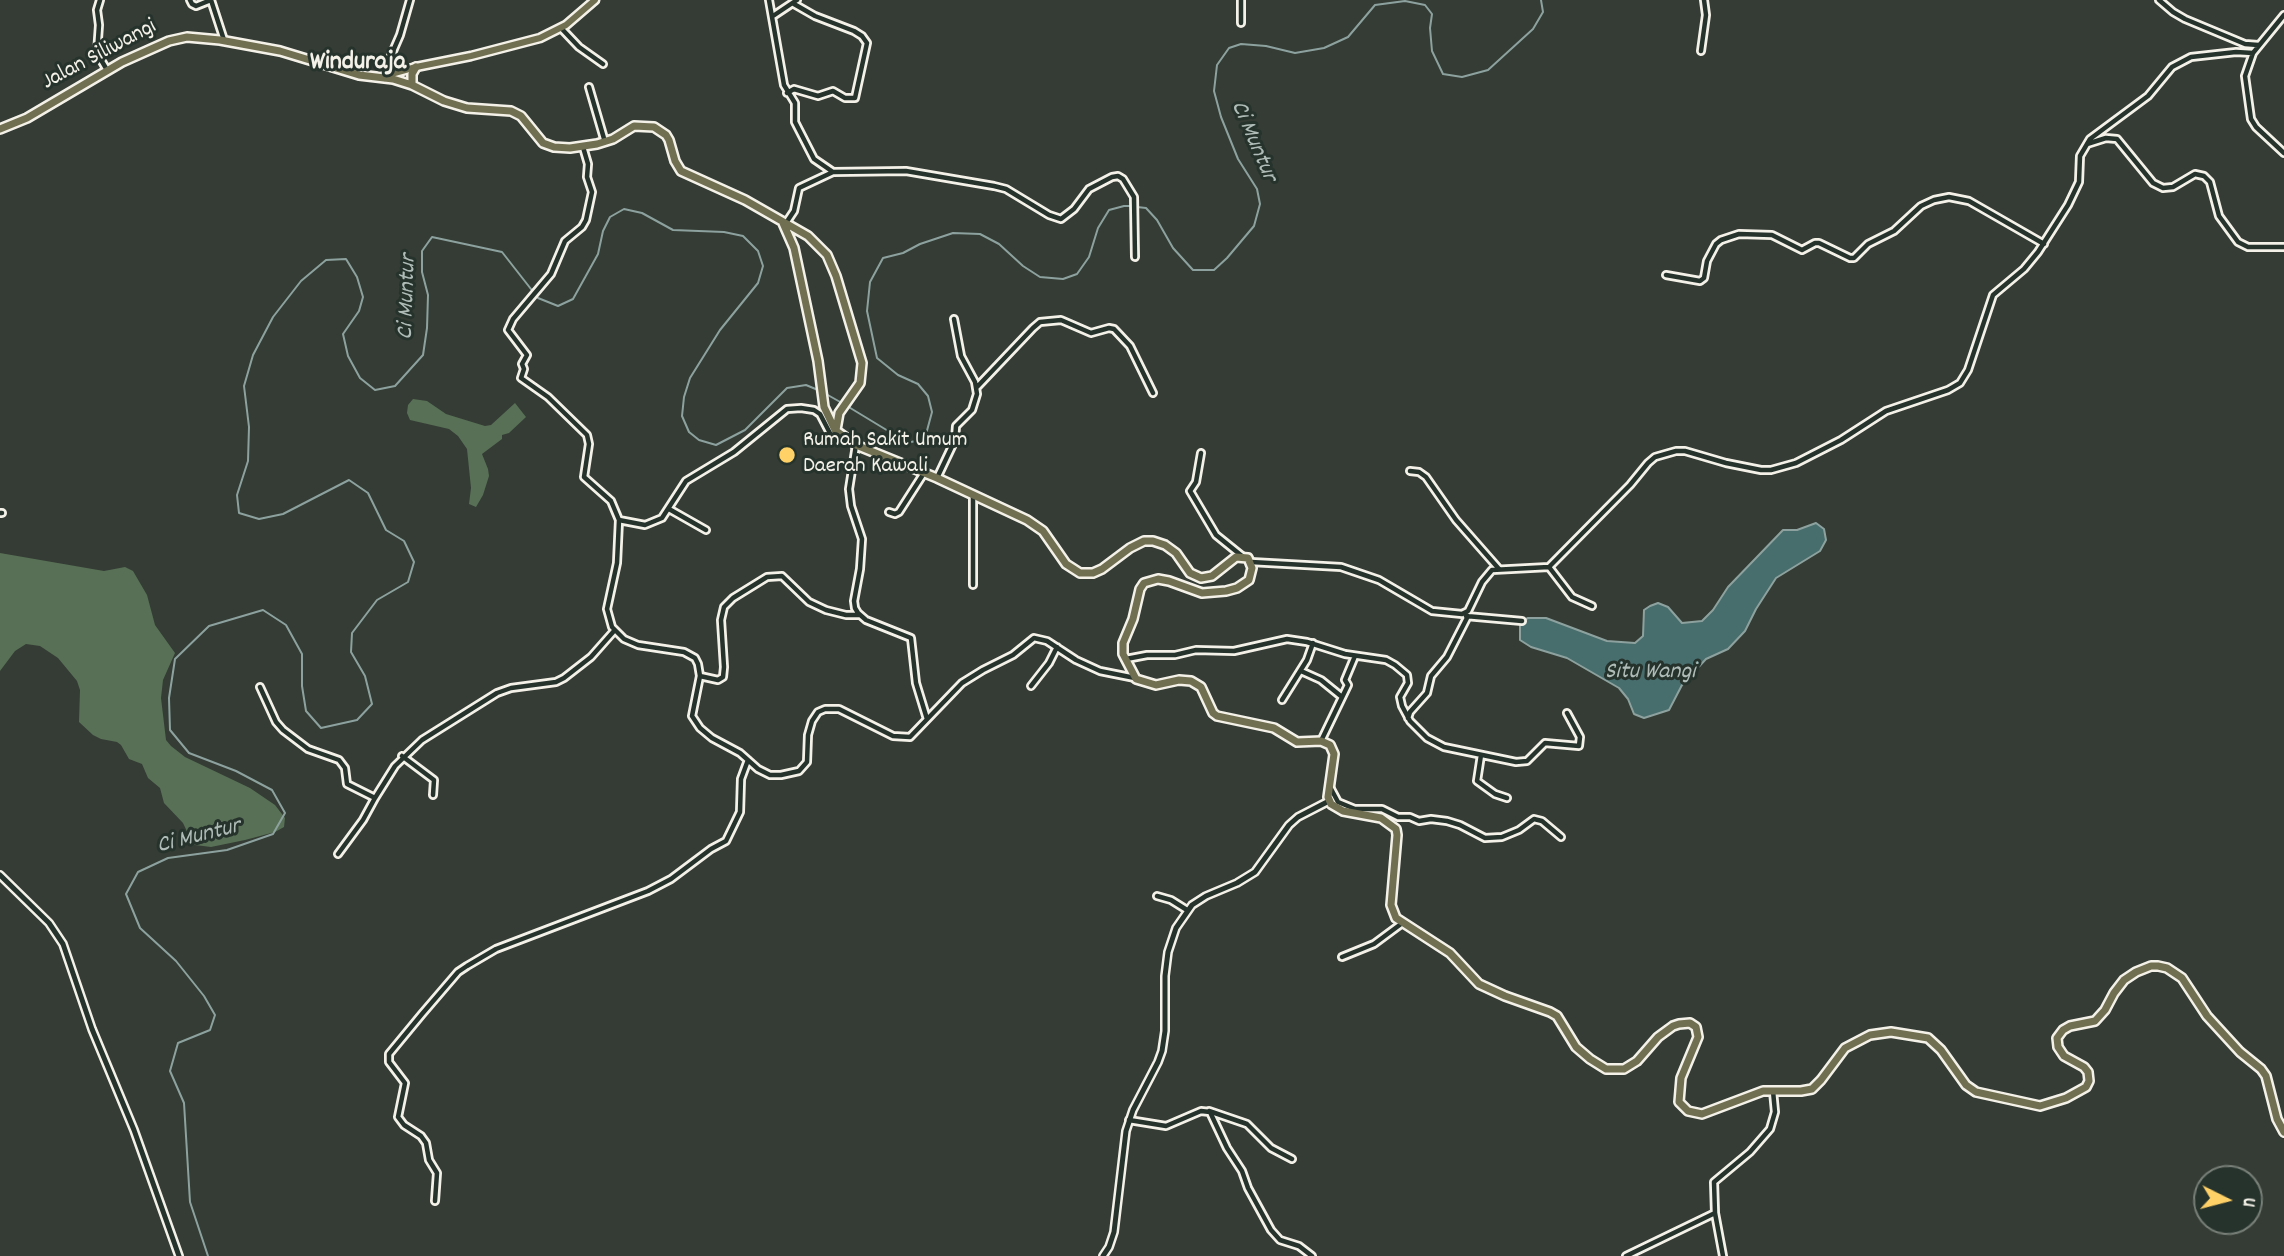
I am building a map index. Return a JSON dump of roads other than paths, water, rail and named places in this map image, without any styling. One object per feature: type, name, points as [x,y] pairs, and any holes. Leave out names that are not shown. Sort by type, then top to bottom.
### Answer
[{"type":"highway","name":"Jalan Siliwangi","points":[[0,130],[27,118],[107,70],[176,38],[195,37],[280,51],[359,75],[388,76],[444,101],[467,108],[516,113],[543,143],[554,147],[583,147],[605,142],[634,126],[654,127],[666,135],[681,171],[745,200],[808,236],[827,255],[862,363],[862,380],[841,409],[835,430]]},
{"type":"highway","points":[[412,85],[412,74],[416,66]]},
{"type":"highway","points":[[784,223],[794,248],[818,361],[824,407],[835,430],[856,445],[937,478],[1036,525],[1049,538],[1066,565],[1080,573],[1093,573],[1102,569],[1144,541],[1165,545],[1176,553],[1190,573],[1201,578],[1212,576],[1232,558],[1242,556],[1251,562],[1249,580],[1226,591],[1202,593],[1158,579],[1144,583],[1123,642],[1126,659],[1136,679],[1156,685],[1179,680],[1191,681],[1201,687],[1217,716],[1274,728],[1297,741],[1321,741],[1330,744],[1334,754],[1329,801],[1343,811],[1381,818],[1396,829],[1391,905],[1395,918],[1450,953],[1472,977],[1487,988],[1550,1012],[1563,1023],[1582,1054],[1606,1069],[1618,1071],[1630,1067],[1658,1037],[1679,1024],[1690,1023],[1696,1027],[1698,1037],[1681,1078],[1679,1102],[1688,1111],[1710,1113],[1751,1095],[1812,1089],[1845,1048],[1870,1035],[1891,1032],[1928,1038],[1941,1050],[1966,1085],[1976,1092],[2033,1106],[2048,1104],[2083,1089],[2089,1081],[2084,1067],[2060,1052],[2057,1043],[2059,1034],[2070,1026],[2095,1021],[2124,980],[2136,972],[2158,966],[2167,968],[2182,978],[2207,1016],[2240,1052],[2261,1069],[2266,1076],[2277,1119],[2284,1132]]},
{"type":"main road","points":[[388,76],[416,66],[540,38],[561,28],[594,0]]},
{"type":"main road","points":[[1102,1256],[1109,1247],[1114,1232],[1129,1120],[1162,1051],[1165,1031],[1165,976],[1168,952],[1176,928],[1187,910],[1199,900],[1255,872],[1289,825],[1298,817],[1329,801]]},
{"type":"main road","points":[[0,876],[49,923],[63,944],[92,1029],[134,1130],[179,1256]]},
{"type":"street","points":[[100,0],[97,10],[97,53],[107,70]]},
{"type":"street","points":[[190,0],[196,6],[211,0],[224,40]]},
{"type":"street","points":[[388,76],[390,58],[410,0]]},
{"type":"street","points":[[769,0],[783,85],[795,103],[796,123],[814,159],[832,172]]},
{"type":"street","points":[[1241,0],[1241,23]]},
{"type":"street","points":[[1702,51],[1706,15],[1704,0]]},
{"type":"street","points":[[2159,0],[2185,19],[2245,44],[2259,45]]},
{"type":"street","points":[[773,16],[795,2],[815,16],[854,31],[862,36],[866,43],[855,98],[847,98],[834,91],[818,96],[794,89],[787,93]]},
{"type":"street","points":[[2284,15],[2253,52],[2245,76],[2251,119],[2284,153]]},
{"type":"street","points":[[561,28],[579,47],[603,64]]},
{"type":"street","points":[[1408,718],[1409,712],[1427,693],[1431,676],[1447,658],[1465,615],[1488,574],[1499,569],[1549,567],[1655,457],[1685,451],[1726,463],[1771,470],[1790,465],[1841,440],[1886,411],[1954,387],[1965,378],[1993,295],[2024,269],[2044,244],[2078,187],[2080,156],[2090,139],[2148,96],[2172,67],[2180,62],[2191,57],[2253,52]]},
{"type":"street","points":[[589,86],[605,142]]},
{"type":"street","points":[[2085,145],[2106,138],[2117,139],[2153,183],[2162,188],[2173,187],[2195,174],[2204,176],[2210,182],[2219,216],[2238,242],[2248,247],[2284,247]]},
{"type":"street","points":[[583,147],[592,192],[588,215],[582,227],[565,241],[553,271],[513,319],[508,330],[527,355],[522,364],[524,369],[521,377],[548,397],[587,435],[589,444],[584,477],[611,501],[619,520],[617,562],[607,609],[608,619],[614,631],[638,645],[690,654],[698,664],[700,676],[692,709],[693,719],[706,734],[740,753],[758,769],[770,775],[799,771],[807,762],[808,735],[818,712],[839,709],[899,738],[910,737],[962,683],[1013,655],[1034,638],[1042,638],[1076,660],[1100,671],[1136,679]]},
{"type":"street","points":[[784,223],[794,211],[800,188],[832,172],[906,171],[994,186],[1006,189],[1061,219],[1070,213],[1088,190],[1115,176],[1123,179],[1134,200],[1135,257]]},
{"type":"street","points":[[1666,275],[1700,281],[1704,278],[1708,257],[1718,241],[1739,234],[1772,236],[1802,250],[1819,243],[1852,259],[1873,240],[1894,231],[1921,206],[1949,197],[1969,201],[2044,244]]},
{"type":"street","points":[[937,478],[955,440],[958,423],[967,416],[975,403],[977,387],[961,356],[954,319]]},
{"type":"street","points":[[977,387],[1040,322],[1061,320],[1091,333],[1114,329],[1130,346],[1153,393]]},
{"type":"street","points":[[619,520],[645,525],[662,518],[686,481],[734,453],[787,409],[793,407],[814,410],[820,414],[832,437],[840,440],[845,438]]},
{"type":"street","points":[[856,445],[849,489],[852,512],[862,539],[854,601],[860,615]]},
{"type":"street","points":[[1201,453],[1196,482],[1190,491],[1216,535],[1242,556]]},
{"type":"street","points":[[1410,471],[1419,472],[1426,477],[1456,520],[1499,569]]},
{"type":"street","points":[[889,512],[899,512],[924,473]]},
{"type":"street","points":[[973,495],[974,585]]},
{"type":"street","points":[[669,509],[706,530]]},
{"type":"street","points":[[1251,562],[1341,567],[1378,580],[1432,611],[1522,621]]},
{"type":"street","points":[[1549,567],[1567,593],[1592,606]]},
{"type":"street","points":[[700,676],[718,680],[723,677],[721,620],[724,607],[733,598],[768,577],[782,576],[803,597],[826,610],[860,615],[911,638],[916,683],[927,719]]},
{"type":"street","points":[[338,854],[363,820],[402,757],[422,740],[487,697],[511,688],[556,682],[564,678],[590,657],[614,631]]},
{"type":"street","points":[[1126,659],[1175,655],[1196,650],[1234,651],[1287,639],[1313,643],[1355,656],[1386,660],[1407,675],[1408,683],[1401,693],[1400,701],[1408,718],[1421,733],[1437,744],[1522,762],[1530,759],[1545,743],[1579,746],[1580,737],[1567,713]]},
{"type":"street","points":[[1282,700],[1301,671],[1313,643]]},
{"type":"street","points":[[1031,686],[1057,647]]},
{"type":"street","points":[[1321,741],[1348,685],[1345,679],[1355,656]]},
{"type":"street","points":[[1301,671],[1321,680],[1342,697]]},
{"type":"street","points":[[260,687],[276,722],[283,730],[308,749],[339,760],[345,768],[347,784],[375,797]]},
{"type":"street","points":[[1481,755],[1476,780],[1494,794],[1507,798]]},
{"type":"street","points":[[402,757],[435,780],[433,795]]},
{"type":"street","points":[[435,1201],[437,1173],[429,1160],[426,1143],[421,1136],[400,1121],[398,1111],[405,1083],[389,1062],[389,1054],[458,972],[467,965],[496,949],[648,891],[671,879],[726,841],[740,812],[741,779],[748,760]]},
{"type":"street","points":[[1329,786],[1338,803],[1355,809],[1382,809],[1398,817],[1421,821],[1447,821],[1480,836],[1496,839],[1519,830],[1532,819],[1537,819],[1562,837]]},
{"type":"street","points":[[1157,896],[1171,900],[1187,910]]},
{"type":"street","points":[[1342,957],[1374,944],[1401,924]]},
{"type":"street","points":[[1723,1256],[1715,1213],[1714,1182],[1750,1152],[1770,1129],[1775,1112],[1773,1091]]},
{"type":"street","points":[[1129,1120],[1166,1126],[1193,1114],[1208,1111],[1247,1124],[1271,1148],[1292,1159]]},
{"type":"street","points":[[1208,1111],[1271,1230],[1280,1240],[1299,1246],[1312,1256]]},
{"type":"street","points":[[1626,1256],[1715,1213]]},
{"type":"water","name":"Situ Wangi","points":[[1816,523],[1824,529],[1826,540],[1820,551],[1776,578],[1745,631],[1728,649],[1706,659],[1682,685],[1669,710],[1644,718],[1634,714],[1628,699],[1619,688],[1567,658],[1531,647],[1520,640],[1520,622],[1528,618],[1546,618],[1607,641],[1635,643],[1643,636],[1644,610],[1658,603],[1668,607],[1682,623],[1702,621],[1728,587],[1783,530],[1797,530]]},
{"type":"waterway","name":"Ci Muntur","points":[[1137,207],[1146,208],[1157,220],[1173,248],[1193,270],[1214,270],[1254,226],[1260,204],[1257,189],[1238,159],[1214,91],[1217,65],[1229,48],[1241,44],[1266,46],[1295,53],[1324,48],[1348,37],[1375,5],[1405,1],[1425,5],[1432,14],[1432,51],[1443,74],[1462,77],[1488,70],[1533,29],[1543,12],[1541,0]]},
{"type":"waterway","name":"Ci Muntur","points":[[847,406],[908,443],[925,438],[932,412],[928,396],[918,384],[898,375],[877,358],[867,311],[870,282],[883,258],[953,233],[980,234],[999,244],[1040,277],[1063,279],[1077,274],[1089,257],[1098,228],[1109,210],[1131,206]]},
{"type":"waterway","name":"Ci Muntur","points":[[208,1256],[190,1202],[184,1103],[170,1071],[178,1043],[210,1030],[215,1015],[204,996],[176,961],[140,928],[126,894],[138,872],[168,858],[227,850],[273,834],[285,813],[272,790],[236,771],[189,753],[170,730],[169,698],[175,659],[209,626],[263,610],[286,625],[302,654],[302,686],[306,711],[321,728],[357,720],[372,704],[365,676],[351,652],[352,633],[377,600],[408,582],[414,562],[404,541],[386,530],[368,493],[349,480],[283,514],[259,519],[239,513],[237,495],[248,461],[249,427],[244,386],[253,355],[273,317],[301,281],[326,260],[346,259],[357,277],[363,297],[359,311],[343,334],[348,356],[360,378],[375,390],[395,386],[423,355],[428,295],[422,272],[422,251],[432,237],[502,252],[538,298],[558,306],[573,299],[598,254],[603,231],[610,217],[624,209],[642,213],[673,230],[724,232],[743,236],[758,251],[763,266],[758,283],[720,330],[690,378],[682,416],[689,432],[699,440],[716,445],[745,430],[787,388],[806,385],[818,390]]},
{"type":"waterway","name":"Ci Muntur","points":[[826,394],[842,403]]},
{"type":"place","name":"Rumah Sakit Umum Daerah Kawali","points":[[787,455]]},
{"type":"district","name":"Winduraja","points":[[358,64]]}]
